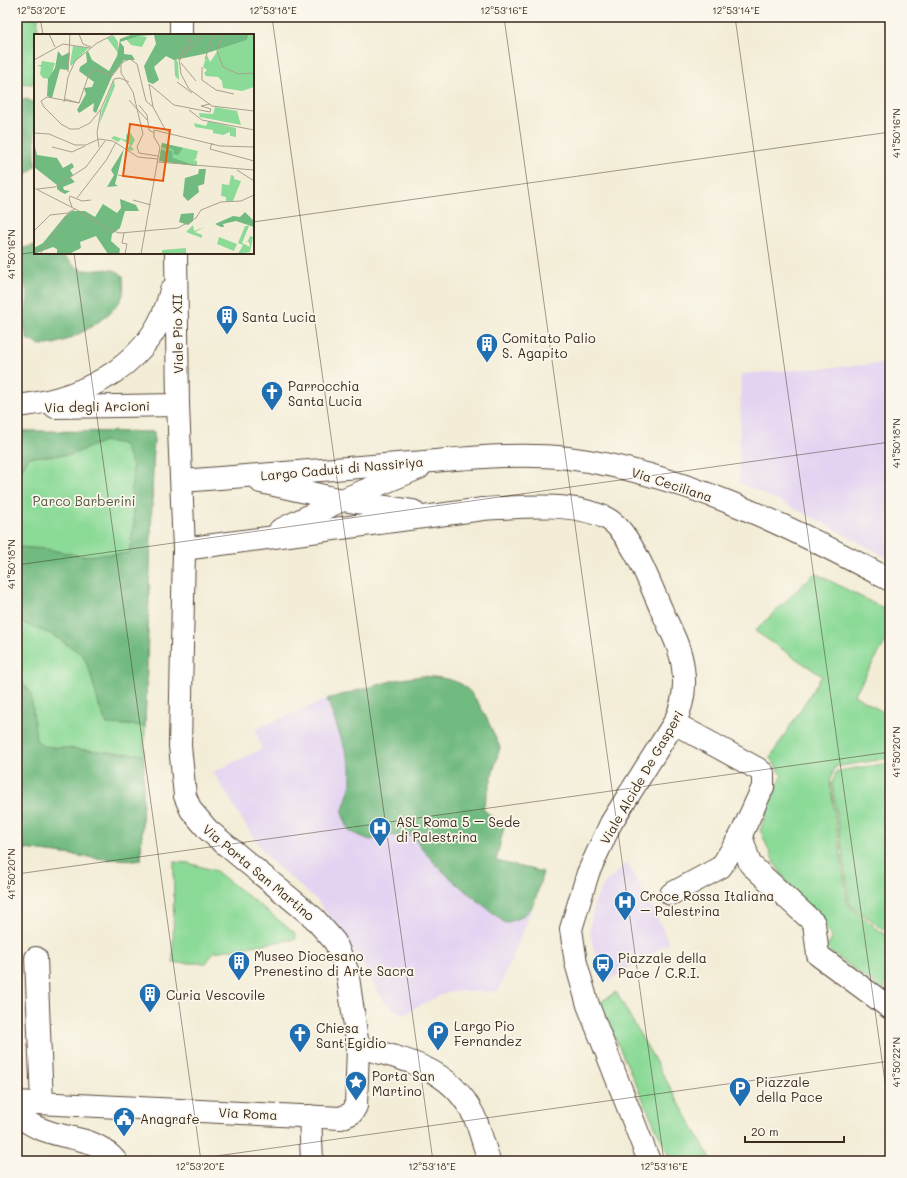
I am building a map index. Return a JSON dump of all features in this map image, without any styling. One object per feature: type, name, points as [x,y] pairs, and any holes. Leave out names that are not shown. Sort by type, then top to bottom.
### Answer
[{"type":"street","points":[[181,17],[181,34]]},
{"type":"street","name":"Viale Pio XII","points":[[176,258],[178,405]]},
{"type":"street","name":"Viale Pio XII","points":[[17,407],[38,404],[78,392],[108,377],[130,361],[149,339],[159,324],[169,298],[176,258]]},
{"type":"street","points":[[178,405],[182,482]]},
{"type":"street","name":"Via degli Arcioni","points":[[17,407],[178,405]]},
{"type":"street","name":"Via Ceciliana","points":[[438,461],[534,455],[582,460],[637,472],[728,502],[776,522],[811,538],[890,580]]},
{"type":"street","name":"Largo Caduti di Nassiriya","points":[[182,482],[438,461]]},
{"type":"street","name":"Largo Caduti di Nassiriya","points":[[263,538],[342,500],[438,461]]},
{"type":"street","name":"Largo Caduti di Nassiriya","points":[[240,477],[342,500],[438,516]]},
{"type":"street","name":"Via Porta San Martino","points":[[182,482],[184,549],[180,746],[185,796],[191,810],[208,830],[314,918],[335,942],[347,970],[358,1047]]},
{"type":"street","name":"Viale Alcide De Gasperi","points":[[438,516],[483,509],[548,507],[583,510],[608,519],[622,531],[642,566],[680,652],[684,675],[684,696],[682,706],[674,724],[611,823],[588,873],[571,929],[576,963],[588,1005],[649,1161]]},
{"type":"street","name":"Largo Caduti di Nassiriya","points":[[184,549],[438,516]]},
{"type":"street","points":[[671,894],[721,867],[741,834],[763,787],[763,773],[674,724]]},
{"type":"street","points":[[741,834],[750,864],[814,924],[818,955],[890,1008]]},
{"type":"street","points":[[36,958],[42,1103]]},
{"type":"street","points":[[358,1047],[427,1067],[442,1078],[463,1099],[476,1122],[489,1161]]},
{"type":"street","name":"Via Roma","points":[[17,1102],[346,1117],[352,1113],[356,1102],[358,1047]]},
{"type":"street","points":[[17,1115],[40,1129],[54,1134],[90,1141],[102,1148],[116,1161]]},
{"type":"street","points":[[310,1116],[312,1161]]},
{"type":"shaded area","points":[[890,363],[890,559],[818,520],[739,482],[741,374]]},
{"type":"shaded area","name":"ASL Roma 5 – Sede di Palestrina","points":[[422,676],[447,679],[462,685],[475,698],[500,747],[483,809],[504,827],[496,861],[543,872],[533,907],[498,992],[450,991],[420,1005],[404,1015],[384,1002],[363,966],[317,900],[270,860],[253,837],[213,772],[262,749],[255,729],[327,699],[395,680]]},
{"type":"shaded area","name":"Croce Rossa Italiana – Palestrina","points":[[627,863],[652,906],[669,943],[606,982],[599,967],[590,929],[594,903],[605,883]]},
{"type":"green space","points":[[17,17],[38,17],[37,34],[34,34],[33,84],[17,83]]},
{"type":"green space","points":[[17,99],[26,99],[34,103],[34,168],[20,180],[17,178]]},
{"type":"green space","points":[[34,245],[34,254],[61,254],[81,269],[108,269],[118,272],[123,276],[123,295],[110,313],[88,329],[75,336],[63,341],[43,345],[28,340],[23,325],[28,297],[17,257],[20,249]]},
{"type":"green space","name":"Parco Barberini","points":[[17,431],[154,432],[141,860],[105,859],[17,848]]},
{"type":"green space","points":[[17,431],[154,432],[145,726],[107,724],[100,709],[90,672],[83,655],[51,634],[17,621],[17,547],[47,549],[81,556],[129,553],[134,523],[131,492],[133,466],[123,444],[104,441],[71,455],[29,457],[17,478]]},
{"type":"green space","points":[[815,573],[890,612],[890,634],[854,695],[890,716],[890,758],[835,767],[830,781],[848,905],[890,939],[890,968],[884,991],[825,948],[832,939],[819,916],[801,904],[775,864],[760,830],[782,775],[770,758],[822,676],[755,631]]},
{"type":"green space","points":[[17,675],[31,693],[36,740],[43,746],[144,755],[141,860],[105,859],[17,848]]},
{"type":"green space","points":[[422,676],[452,680],[461,684],[467,689],[479,704],[500,747],[483,809],[504,827],[496,861],[543,872],[533,905],[529,911],[505,923],[443,872],[413,835],[386,836],[370,840],[349,831],[342,813],[351,784],[351,766],[327,699],[395,680]]},
{"type":"green space","points":[[890,763],[890,934],[850,905],[832,782],[837,771]]},
{"type":"green space","points":[[174,862],[188,863],[216,871],[295,933],[296,939],[214,952],[206,963],[173,963]]},
{"type":"green space","points":[[616,992],[712,1161],[671,1161],[599,1003]]},
{"type":"place","name":"Santa Lucia","points":[[227,336]]},
{"type":"place","name":"Comitato Palio S. Agapito","points":[[487,364]]},
{"type":"place","name":"Parrocchia Santa Lucia","points":[[272,412]]},
{"type":"place","name":"ASL Roma 5 – Sede di Palestrina","points":[[380,848]]},
{"type":"place","name":"Croce Rossa Italiana – Palestrina","points":[[625,922]]},
{"type":"place","name":"Museo Diocesano Prenestino di Arte Sacra","points":[[239,982]]},
{"type":"place","name":"Piazzale della Pace / C.R.I.","points":[[603,984]]},
{"type":"place","name":"Curia Vescovile","points":[[150,1014]]},
{"type":"place","name":"Largo Pio Fernandez","points":[[438,1052]]},
{"type":"place","name":"Chiesa Sant'Egidio","points":[[300,1054]]},
{"type":"place","name":"Porta San Martino","points":[[356,1102]]},
{"type":"place","name":"Piazzale della Pace","points":[[740,1108]]},
{"type":"place","name":"Anagrafe","points":[[124,1138]]}]
